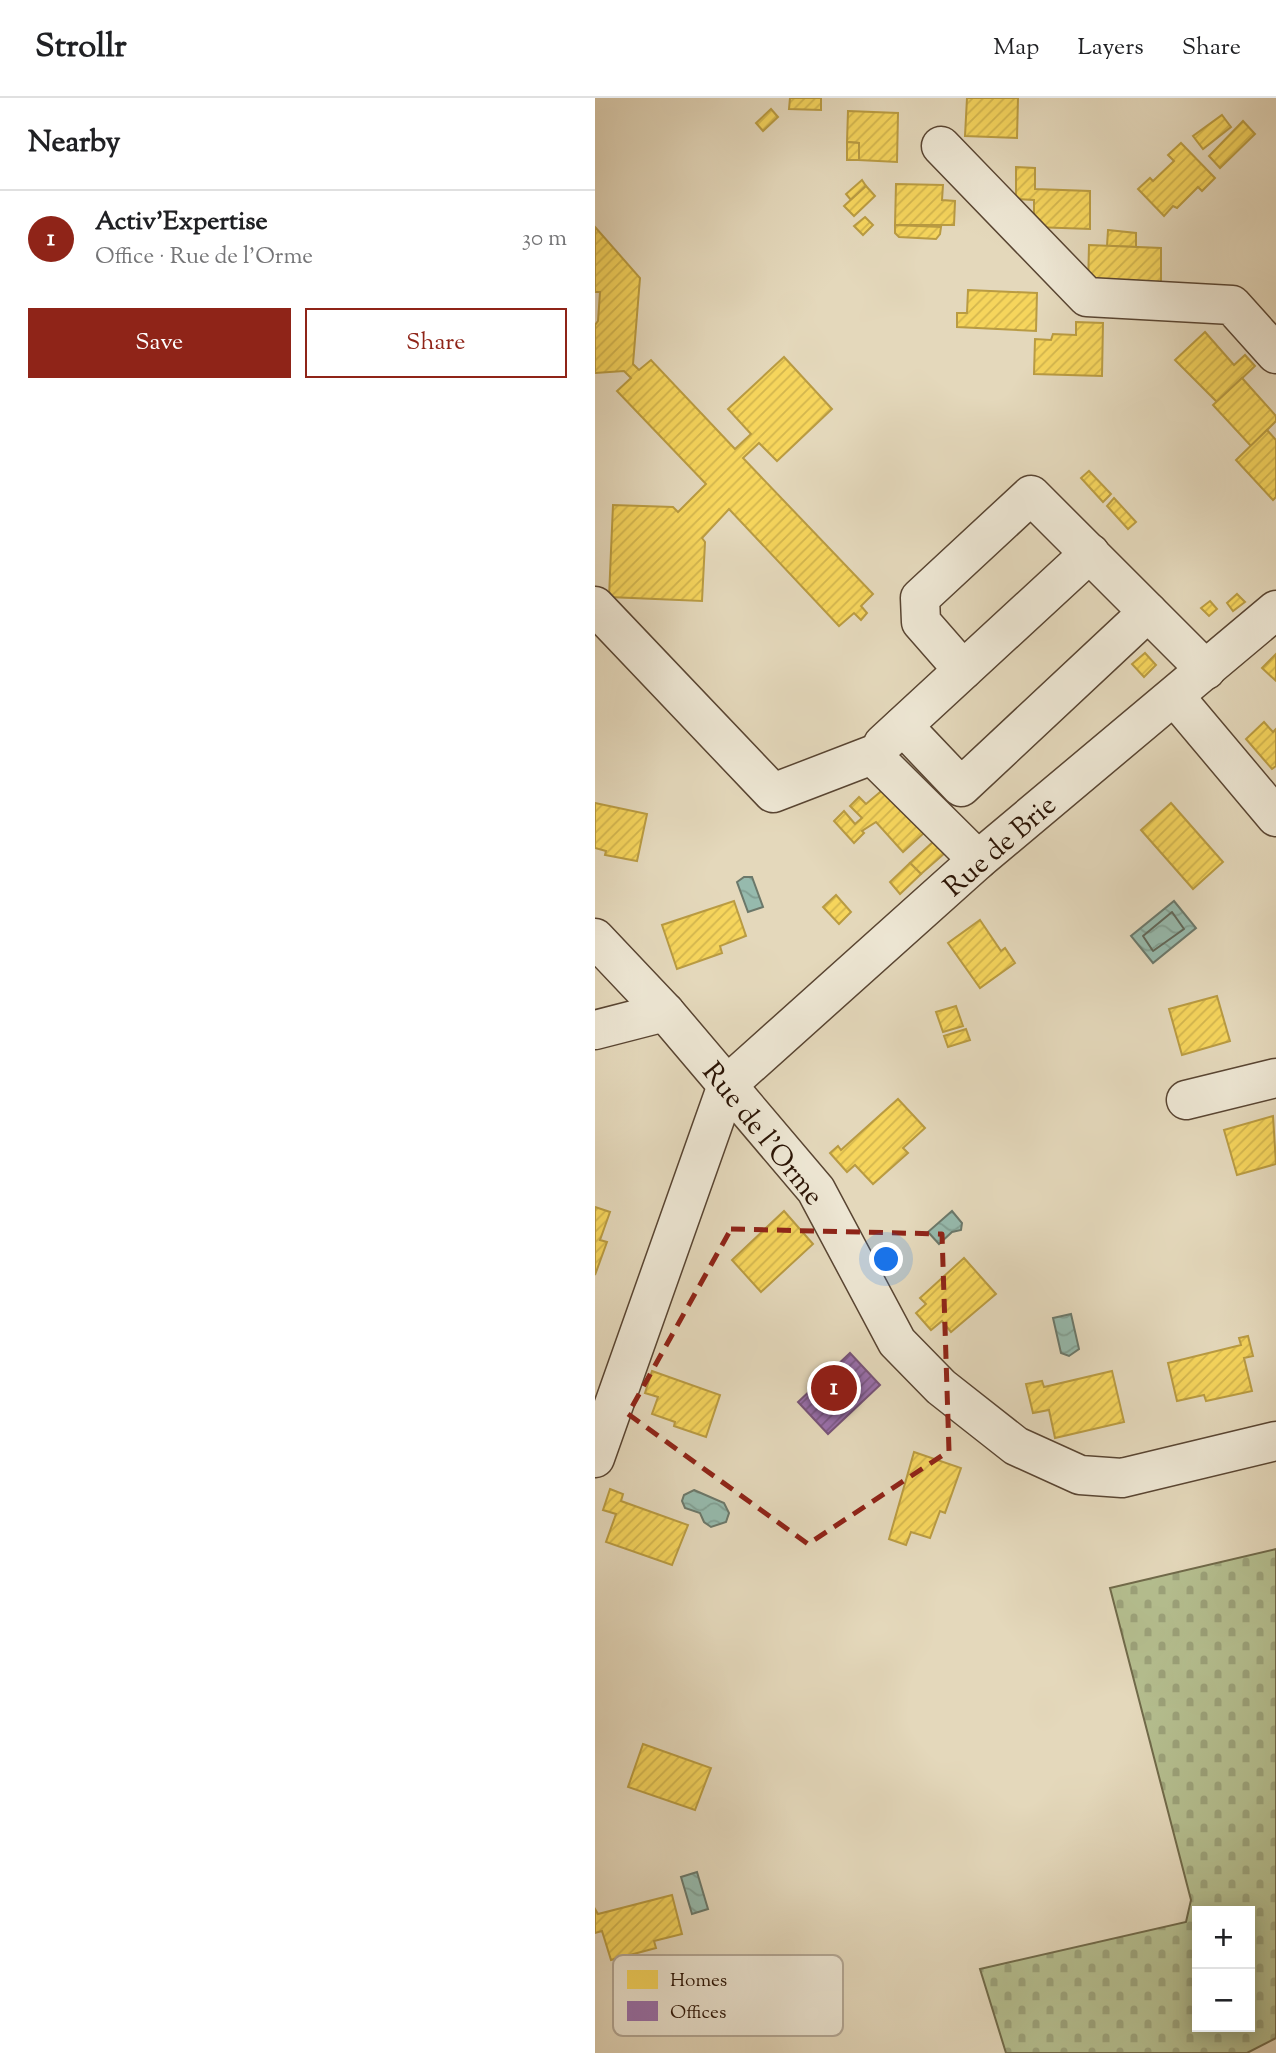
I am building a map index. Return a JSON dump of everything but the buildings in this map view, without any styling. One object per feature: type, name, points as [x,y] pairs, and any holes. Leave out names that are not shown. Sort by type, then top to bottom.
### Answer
[{"type":"street","points":[[941,146],[1087,297],[1231,305],[1276,354]]},
{"type":"street","points":[[963,670],[921,622],[920,598],[1031,495],[1206,670]]},
{"type":"street","points":[[595,606],[773,793],[871,755],[1090,552]]},
{"type":"street","name":"Rue de Brie","points":[[727,1085],[978,860],[1276,610]]},
{"type":"street","points":[[903,726],[961,787],[1149,612]]},
{"type":"street","points":[[1175,696],[1276,817]]},
{"type":"street","points":[[871,755],[978,860]]},
{"type":"street","name":"Rue de l'Orme","points":[[595,938],[665,1012],[816,1190],[897,1342],[940,1387],[1016,1446],[1080,1475],[1122,1478],[1276,1441]]},
{"type":"street","points":[[595,1030],[665,1012]]},
{"type":"street","points":[[1186,1100],[1276,1078]]},
{"type":"street","points":[[595,1458],[727,1085]]},
{"type":"highlighted area","points":[[731,1229],[942,1234],[949,1451],[808,1544],[628,1414]]},
{"type":"green space","points":[[1276,1549],[1276,2038],[1247,2053],[1006,2053],[980,1969],[1186,1922],[1191,1900],[1110,1588]]},
{"type":"water","points":[[744,877],[752,877],[763,907],[748,912],[737,882]]},
{"type":"water","points":[[1174,901],[1196,928],[1153,963],[1131,936]]},
{"type":"water","points":[[952,1211],[962,1223],[961,1230],[952,1232],[939,1244],[928,1232]]},
{"type":"water","points":[[1071,1314],[1079,1349],[1069,1356],[1061,1353],[1053,1318]]},
{"type":"water","points":[[694,1490],[724,1503],[729,1513],[726,1522],[711,1527],[704,1522],[700,1513],[685,1508],[682,1501],[684,1495]]},
{"type":"water","points":[[697,1872],[708,1909],[692,1914],[681,1877]]},
{"type":"place","name":"Activ'Expertise","points":[[834,1388]]}]
